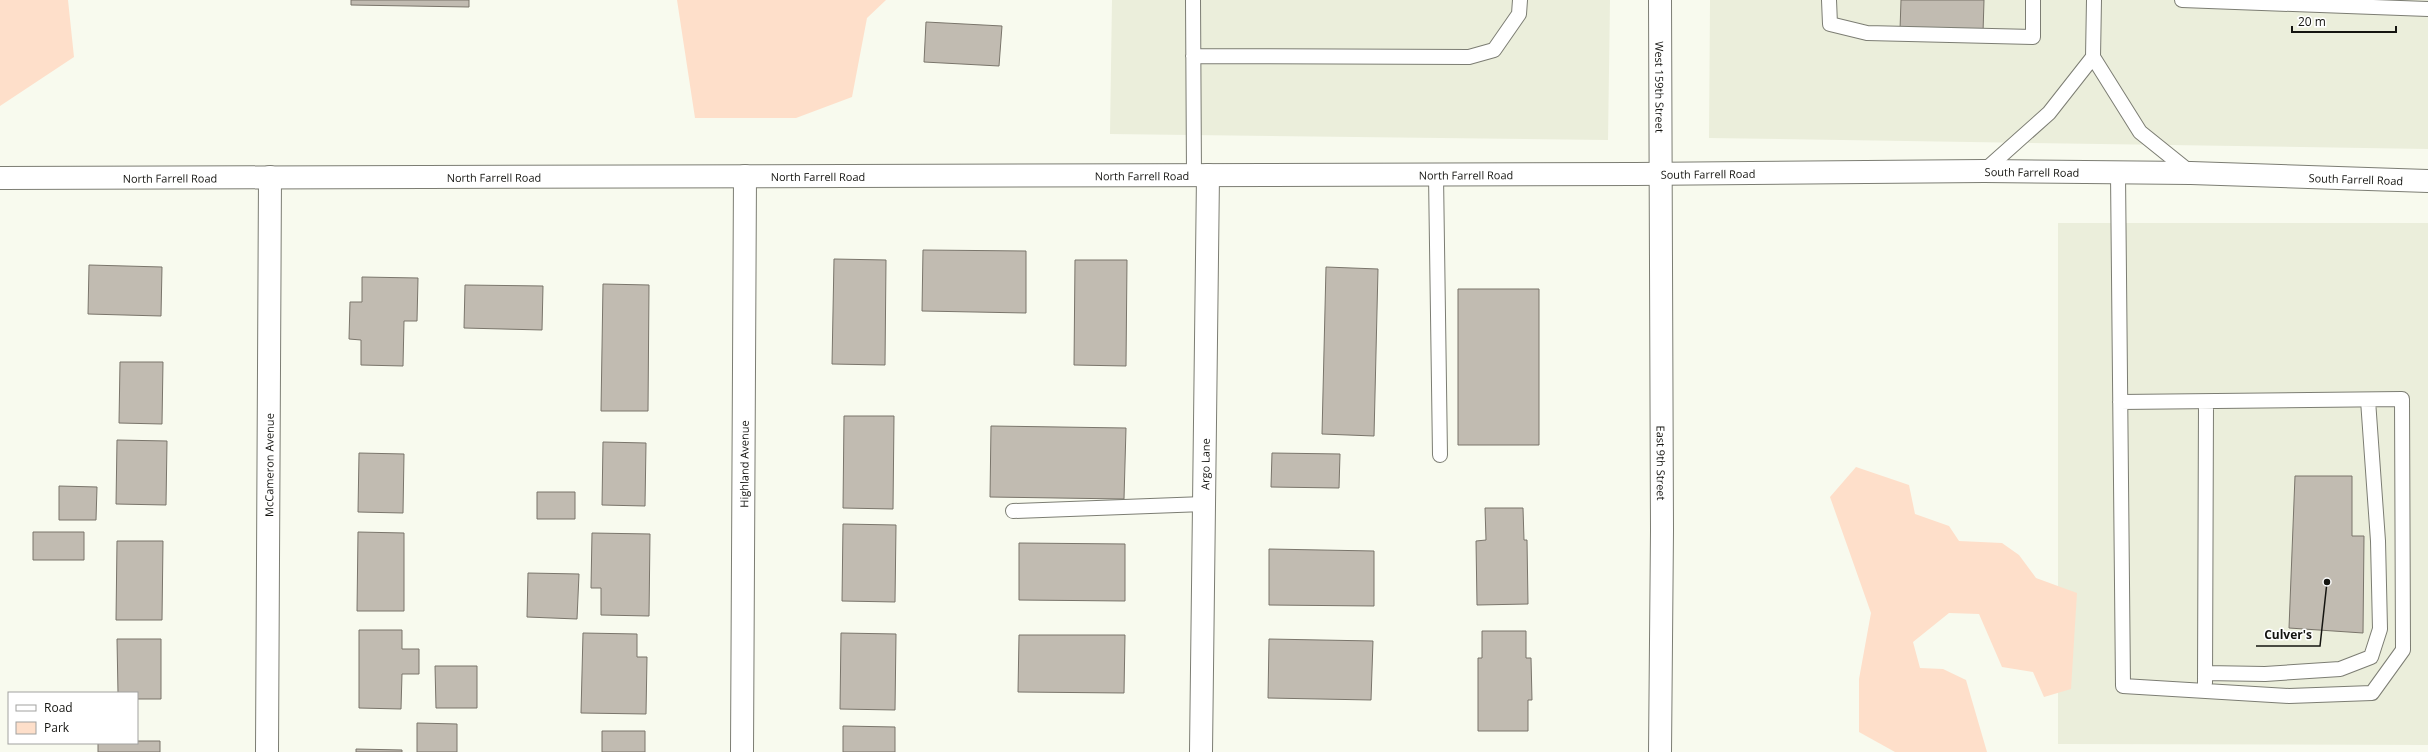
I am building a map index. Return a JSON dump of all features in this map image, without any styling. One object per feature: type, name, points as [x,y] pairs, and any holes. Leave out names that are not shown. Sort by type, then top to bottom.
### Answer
[{"type":"street","name":"West 159th Street","points":[[1660,0],[1661,174]]},
{"type":"street","name":"South Farrell Road","points":[[1635,174],[1984,171],[2191,174],[2428,181]]},
{"type":"street","name":"North Farrell Road","points":[[0,178],[1635,174]]},
{"type":"street","name":"East 9th Street","points":[[1660,752],[1662,530],[1661,174]]},
{"type":"street","name":"Argo Lane","points":[[1201,175],[1204,504],[1201,752]]},
{"type":"street","name":"Highland Avenue","points":[[742,752],[745,176]]},
{"type":"street","name":"McCameron Avenue","points":[[267,752],[270,177]]},
{"type":"lane","points":[[1193,0],[1193,56],[1201,175]]},
{"type":"lane","points":[[1193,56],[1469,56],[1494,50],[1519,14],[1520,0]]},
{"type":"lane","points":[[1830,0],[1830,24],[1867,33],[2033,37],[2033,0]]},
{"type":"lane","points":[[2094,0],[2093,57],[2140,132],[2191,174]]},
{"type":"lane","points":[[2182,0],[2428,9]]},
{"type":"lane","points":[[1984,171],[2049,113],[2093,57]]},
{"type":"lane","points":[[2118,174],[2122,686],[2289,696],[2372,693],[2403,650],[2402,399],[2120,402]]},
{"type":"lane","points":[[1436,175],[1440,455]]},
{"type":"lane","points":[[2205,673],[2265,674],[2340,669],[2371,657],[2380,629],[2378,541],[2368,400]]},
{"type":"lane","points":[[2205,691],[2206,402]]},
{"type":"lane","points":[[1013,511],[1204,504]]},
{"type":"shaded area","points":[[1112,0],[1610,0],[1608,140],[1110,134]]},
{"type":"shaded area","points":[[1710,0],[2428,0],[2428,149],[1709,138]]},
{"type":"shaded area","points":[[2058,223],[2428,223],[2428,745],[2058,744]]},
{"type":"green space","points":[[0,0],[68,0],[74,57],[0,106]]},
{"type":"green space","points":[[677,0],[886,0],[867,18],[852,97],[796,118],[695,118]]},
{"type":"green space","points":[[1856,467],[1909,485],[1915,514],[1949,526],[1959,541],[2002,543],[2019,555],[2036,578],[2077,593],[2071,689],[2044,697],[2033,672],[2002,667],[1979,614],[1949,613],[1913,642],[1920,668],[1943,669],[1966,680],[1987,752],[1895,752],[1859,732],[1859,679],[1871,613],[1830,497]]},
{"type":"building","points":[[351,0],[469,0],[469,7],[351,5]]},
{"type":"building","points":[[1901,0],[1984,0],[1983,33],[1900,30]]},
{"type":"building","points":[[926,22],[1002,26],[999,66],[924,62]]},
{"type":"building","points":[[923,250],[1026,251],[1026,313],[922,311]]},
{"type":"building","points":[[834,259],[886,260],[885,365],[832,364]]},
{"type":"building","points":[[1075,260],[1127,260],[1126,366],[1074,365]]},
{"type":"building","points":[[89,265],[162,267],[161,316],[88,314]]},
{"type":"building","points":[[1326,267],[1378,269],[1374,436],[1322,434]]},
{"type":"building","points":[[362,277],[418,278],[417,321],[404,321],[403,366],[361,365],[361,340],[349,339],[350,302],[362,302]]},
{"type":"building","points":[[603,284],[649,285],[648,411],[601,411]]},
{"type":"building","points":[[465,285],[543,286],[542,330],[464,328]]},
{"type":"building","points":[[1458,289],[1539,289],[1539,445],[1458,445]]},
{"type":"building","points":[[120,362],[163,362],[162,424],[119,423]]},
{"type":"building","points":[[844,416],[894,416],[893,509],[843,508]]},
{"type":"building","points":[[991,426],[1126,428],[1124,499],[990,497]]},
{"type":"building","points":[[117,440],[167,441],[166,505],[116,504]]},
{"type":"building","points":[[603,442],[646,443],[645,506],[602,505]]},
{"type":"building","points":[[359,453],[404,454],[403,513],[358,512]]},
{"type":"building","points":[[1272,453],[1340,454],[1339,488],[1271,487]]},
{"type":"building","points":[[2295,476],[2352,476],[2352,536],[2364,536],[2363,633],[2289,628]]},
{"type":"building","points":[[59,486],[97,487],[96,520],[59,520]]},
{"type":"building","points":[[537,492],[575,492],[575,519],[537,519]]},
{"type":"building","points":[[1485,508],[1523,508],[1524,540],[1527,540],[1528,604],[1477,605],[1476,541],[1486,540]]},
{"type":"building","points":[[843,524],[896,525],[895,602],[842,601]]},
{"type":"building","points":[[33,532],[84,532],[84,560],[33,560]]},
{"type":"building","points":[[358,532],[404,533],[404,611],[357,611]]},
{"type":"building","points":[[592,533],[650,534],[649,616],[601,615],[601,588],[591,588]]},
{"type":"building","points":[[117,541],[163,541],[162,620],[116,620]]},
{"type":"building","points":[[1019,543],[1125,544],[1125,601],[1019,600]]},
{"type":"building","points":[[1269,549],[1374,551],[1374,606],[1269,605]]},
{"type":"building","points":[[528,573],[579,574],[577,619],[527,617]]},
{"type":"building","points":[[359,630],[402,630],[402,649],[419,649],[419,674],[402,674],[401,709],[359,708]]},
{"type":"building","points":[[1482,631],[1526,631],[1526,658],[1531,658],[1532,700],[1528,700],[1528,731],[1478,731],[1478,658],[1482,658]]},
{"type":"building","points":[[583,633],[637,634],[637,657],[647,657],[646,714],[581,713]]},
{"type":"building","points":[[841,633],[896,634],[895,710],[840,709]]},
{"type":"building","points":[[1019,635],[1125,635],[1124,693],[1018,692]]},
{"type":"building","points":[[117,639],[161,639],[161,699],[138,699],[138,692],[118,692]]},
{"type":"building","points":[[1269,639],[1373,641],[1371,700],[1268,698]]},
{"type":"building","points":[[435,666],[477,666],[477,708],[436,708]]},
{"type":"building","points":[[417,723],[457,724],[457,752],[417,752]]},
{"type":"building","points":[[843,726],[895,727],[895,752],[843,752]]},
{"type":"building","points":[[602,731],[645,731],[645,752],[602,752]]},
{"type":"building","points":[[138,741],[160,741],[160,752],[98,752],[98,744],[138,744]]},
{"type":"building","points":[[356,749],[402,750],[402,752],[356,752]]},
{"type":"place","name":"Culver's","points":[[2327,582]]}]
